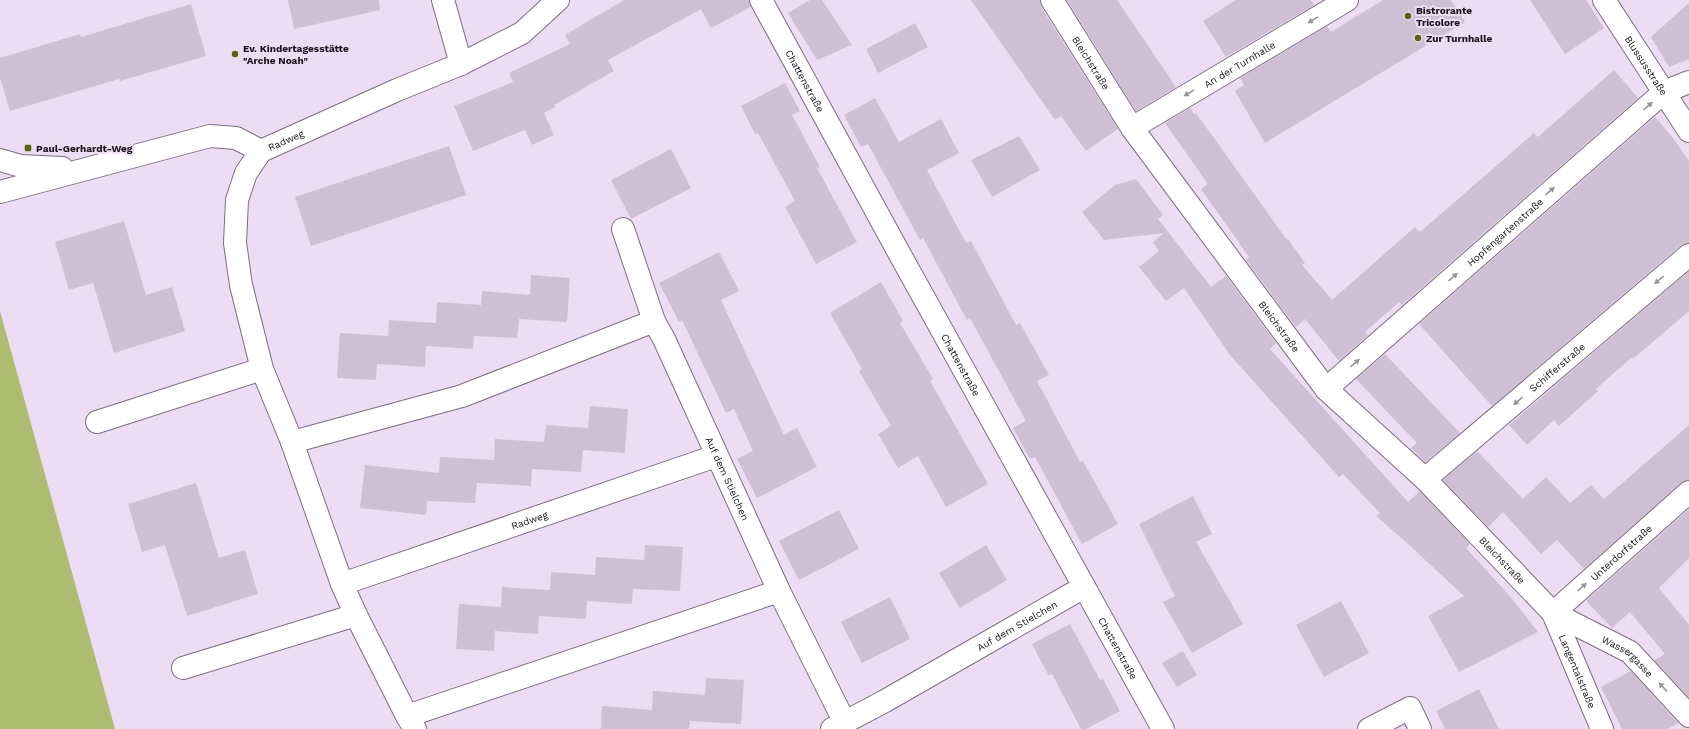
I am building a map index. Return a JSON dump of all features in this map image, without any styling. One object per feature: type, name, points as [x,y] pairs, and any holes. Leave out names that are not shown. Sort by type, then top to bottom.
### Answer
[{"type":"street","points":[[443,0],[461,64]]},
{"type":"street","name":"Radweg","points":[[558,0],[522,32],[461,64],[397,90],[261,151],[246,174],[238,200],[235,243],[241,285],[262,369],[292,442],[342,584],[356,615],[411,722],[779,591]]},
{"type":"street","name":"Chattenstraße","points":[[761,0],[1163,729]]},
{"type":"street","name":"Bleichstraße","points":[[1052,0],[1132,128],[1326,389],[1425,479],[1553,613]]},
{"type":"street","name":"Blussusstraße","points":[[1604,0],[1689,131]]},
{"type":"street","name":"An der Turnhalle","points":[[1132,128],[1339,2]]},
{"type":"street","name":"Hopfengartenstraße","points":[[1326,389],[1664,92],[1689,82]]},
{"type":"street","points":[[0,192],[81,169],[210,136],[236,138],[261,151]]},
{"type":"street","points":[[0,160],[20,166],[81,169]]},
{"type":"street","name":"Auf dem Stielchen","points":[[623,229],[654,321],[779,591],[838,726],[1084,587]]},
{"type":"street","name":"Schifferstraße","points":[[1425,479],[1689,255]]},
{"type":"street","points":[[292,442],[462,396],[654,321]]},
{"type":"street","points":[[97,422],[262,369]]},
{"type":"street","name":"Radweg","points":[[342,584],[716,456]]},
{"type":"street","name":"Unterdorfstraße","points":[[1553,613],[1689,492]]},
{"type":"street","name":"Wassergasse","points":[[1553,613],[1630,652],[1689,716]]},
{"type":"street","name":"Langentalstraße","points":[[1553,613],[1602,729]]},
{"type":"street","points":[[184,668],[356,615]]},
{"type":"street","points":[[1368,729],[1410,708],[1420,729]]},
{"type":"green space","points":[[0,311],[115,729],[0,729]]},
{"type":"building","points":[[288,0],[379,0],[380,10],[294,29]]},
{"type":"building","points":[[624,0],[749,0],[751,7],[711,28],[701,9],[608,60],[614,71],[554,105],[555,107],[544,113],[554,135],[532,145],[525,130],[473,151],[454,106],[513,82],[509,73],[570,44],[565,35]]},
{"type":"building","points":[[810,0],[822,0],[852,45],[817,60],[788,13]]},
{"type":"building","points":[[971,0],[1040,0],[1041,7],[1118,129],[1086,151],[1061,116],[1055,120]]},
{"type":"building","points":[[1067,0],[1117,0],[1176,87],[1136,111]]},
{"type":"building","points":[[1236,0],[1311,0],[1314,5],[1226,57],[1203,21]]},
{"type":"building","points":[[1383,0],[1451,0],[1465,22],[1265,143],[1235,91],[1244,85],[1240,78],[1327,26],[1331,32]]},
{"type":"building","points":[[1530,0],[1586,0],[1604,28],[1565,54]]},
{"type":"building","points":[[1689,3],[1689,59],[1669,67],[1651,37]]},
{"type":"building","points":[[191,4],[206,56],[120,81],[119,79],[10,111],[0,78],[0,58],[80,34],[81,37]]},
{"type":"building","points":[[915,23],[928,47],[878,73],[866,49]]},
{"type":"building","points":[[1614,70],[1638,98],[1402,305],[1399,302],[1365,332],[1368,335],[1339,361],[1305,319],[1296,327],[1246,260],[1249,257],[1201,189],[1208,184],[1165,123],[1190,108],[1194,114],[1196,113],[1305,263],[1302,265],[1332,300],[1415,227],[1420,232],[1534,133],[1538,137]]},
{"type":"building","points":[[785,83],[800,111],[792,115],[820,167],[817,168],[857,242],[816,264],[785,207],[795,201],[758,133],[755,134],[741,106]]},
{"type":"building","points":[[875,98],[899,142],[941,119],[959,153],[927,170],[966,243],[971,241],[1016,325],[1020,323],[1049,375],[1037,381],[1080,462],[1083,461],[1118,524],[1082,544],[1035,457],[1030,459],[1013,428],[1026,421],[970,318],[967,320],[923,238],[920,240],[868,144],[861,147],[844,115]]},
{"type":"building","points":[[1655,117],[1673,138],[1689,161],[1689,243],[1681,245],[1492,406],[1419,324]]},
{"type":"building","points":[[1019,136],[1040,170],[992,197],[971,160]]},
{"type":"building","points":[[449,146],[466,195],[311,246],[295,197]]},
{"type":"building","points":[[671,149],[691,188],[631,219],[611,180]]},
{"type":"building","points":[[1136,179],[1163,215],[1158,219],[1211,287],[1226,276],[1276,343],[1270,349],[1408,502],[1420,491],[1470,544],[1466,548],[1509,595],[1538,632],[1459,672],[1428,616],[1464,596],[1376,516],[1380,513],[1343,474],[1339,477],[1230,355],[1184,288],[1166,301],[1139,267],[1159,251],[1153,242],[1164,233],[1104,240],[1082,212],[1115,185]]},
{"type":"building","points":[[124,221],[146,295],[172,287],[185,331],[114,353],[93,283],[69,290],[55,242]]},
{"type":"building","points":[[719,252],[739,291],[721,300],[784,435],[797,428],[817,467],[757,498],[737,459],[753,451],[734,409],[726,413],[682,320],[679,322],[659,283]]},
{"type":"building","points":[[1689,271],[1689,311],[1633,359],[1632,357],[1596,389],[1598,391],[1559,426],[1554,420],[1527,445],[1509,425]]},
{"type":"building","points":[[531,275],[570,278],[567,322],[519,319],[517,338],[474,336],[473,349],[426,346],[425,367],[377,364],[376,380],[337,378],[340,333],[388,336],[389,320],[436,323],[437,302],[481,305],[482,291],[530,295]]},
{"type":"building","points":[[881,282],[903,321],[900,323],[933,379],[930,381],[988,484],[946,507],[918,456],[898,468],[878,434],[891,426],[859,371],[862,369],[830,313]]},
{"type":"building","points":[[1385,354],[1460,433],[1425,462],[1411,448],[1417,443],[1356,379]]},
{"type":"building","points":[[590,406],[628,409],[625,453],[583,450],[581,472],[532,469],[531,486],[477,483],[475,503],[427,501],[426,515],[360,508],[365,465],[439,473],[440,457],[494,460],[495,439],[544,442],[546,425],[588,428]]},
{"type":"building","points":[[1689,425],[1689,480],[1681,483],[1584,569],[1557,540],[1541,554],[1503,512],[1488,527],[1443,480],[1477,451],[1523,499],[1546,477],[1570,503],[1591,485],[1604,499]]},
{"type":"building","points":[[196,483],[219,558],[245,550],[258,594],[187,616],[165,545],[142,552],[128,504]]},
{"type":"building","points":[[1193,496],[1212,534],[1196,542],[1243,624],[1192,653],[1163,602],[1175,596],[1139,524]]},
{"type":"building","points":[[1689,509],[1689,558],[1659,588],[1689,625],[1689,698],[1654,660],[1665,654],[1630,612],[1612,628],[1586,601]]},
{"type":"building","points":[[839,510],[859,549],[799,580],[779,541]]},
{"type":"building","points":[[645,545],[683,547],[680,591],[633,589],[632,604],[587,601],[586,619],[539,616],[538,634],[495,631],[494,651],[456,649],[459,604],[501,607],[502,587],[550,590],[551,572],[595,575],[596,557],[644,560]]},
{"type":"building","points":[[986,545],[1007,580],[960,608],[939,573]]},
{"type":"building","points":[[890,597],[910,639],[862,663],[841,622]]},
{"type":"building","points":[[1341,601],[1369,653],[1324,677],[1296,625]]},
{"type":"building","points":[[1070,624],[1100,680],[1103,679],[1120,711],[1086,729],[1081,729],[1052,674],[1049,676],[1032,644]]},
{"type":"building","points":[[1183,651],[1197,675],[1177,687],[1162,663]]},
{"type":"building","points":[[1631,671],[1678,723],[1668,729],[1622,729],[1601,687]]},
{"type":"building","points":[[706,678],[744,680],[741,724],[690,721],[689,729],[601,729],[602,706],[652,710],[653,691],[705,695]]},
{"type":"building","points":[[1479,689],[1499,729],[1445,729],[1436,711]]},
{"type":"place","name":"Bistrorante Tricolore","points":[[1408,16]]},
{"type":"place","name":"Zur Turnhalle","points":[[1418,38]]},
{"type":"place","name":"Ev. Kindertagesstätte \"Arche Noah\"","points":[[235,54]]},
{"type":"place","name":"Paul-Gerhardt-Weg","points":[[28,148]]}]
